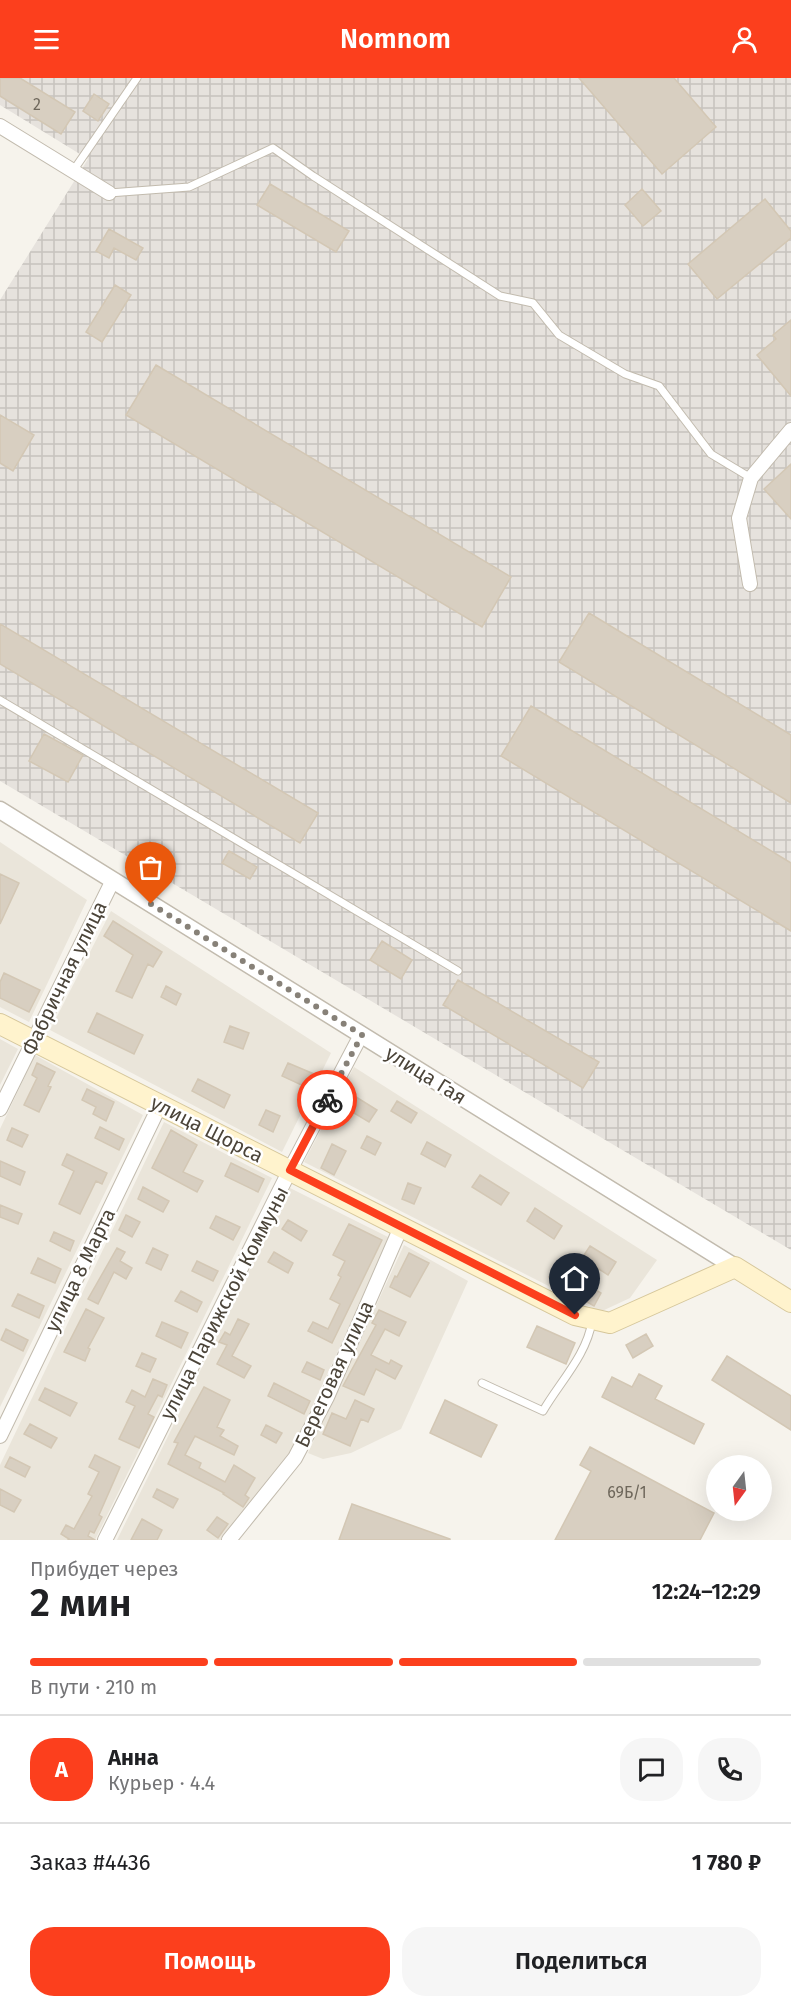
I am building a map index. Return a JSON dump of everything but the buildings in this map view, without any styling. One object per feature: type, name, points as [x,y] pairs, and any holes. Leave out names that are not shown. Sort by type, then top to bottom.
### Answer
[{"type":"main road","name":"улица Щорса","points":[[0,1024],[584,1317]]},
{"type":"main road","name":"улица Гая","points":[[735,1267],[791,1302]]},
{"type":"main road","points":[[584,1317],[610,1323],[735,1267]]},
{"type":"street","points":[[0,126],[109,193]]},
{"type":"street","points":[[750,584],[739,518],[751,477],[791,430]]},
{"type":"street","name":"улица Гая","points":[[0,810],[735,1267]]},
{"type":"street","name":"Фабричная улица","points":[[0,1109],[113,880]]},
{"type":"street","name":"улица Парижской Коммуны","points":[[105,1540],[290,1170],[362,1035]]},
{"type":"street","name":"улица 8 Марта","points":[[0,1436],[160,1105]]},
{"type":"street","name":"Береговая улица","points":[[229,1540],[296,1458],[327,1397],[401,1227]]},
{"type":"lane","points":[[72,171],[137,78]]},
{"type":"lane","points":[[109,193],[189,187],[273,148],[500,296],[533,303],[559,335],[625,374],[659,386],[711,454],[751,477]]},
{"type":"lane","points":[[0,700],[458,971]]},
{"type":"lane","points":[[482,1383],[543,1412],[555,1390],[571,1371],[590,1332],[584,1317]]},
{"type":"shaded area","points":[[0,78],[791,78],[791,1250],[0,781],[0,300],[88,159],[0,105]]},
{"type":"shaded area","points":[[0,842],[87,900],[29,1022],[0,1007]]},
{"type":"shaded area","points":[[111,911],[331,1053],[282,1152],[50,1030]]},
{"type":"shaded area","points":[[0,1039],[18,1049],[0,1085]]},
{"type":"shaded area","points":[[35,1055],[143,1115],[0,1407],[0,1129]]},
{"type":"shaded area","points":[[354,1067],[657,1260],[630,1298],[600,1312],[304,1162]]},
{"type":"shaded area","points":[[164,1122],[272,1178],[95,1540],[0,1540],[0,1465]]},
{"type":"shaded area","points":[[290,1188],[390,1238],[289,1457],[222,1540],[117,1540]]},
{"type":"shaded area","points":[[404,1245],[468,1281],[401,1429],[351,1453],[323,1459],[308,1453]]},
{"type":"way so far","points":[[151,904],[362,1035],[327,1100]]},
{"type":"route","points":[[327,1100],[290,1170],[575,1315]]}]
